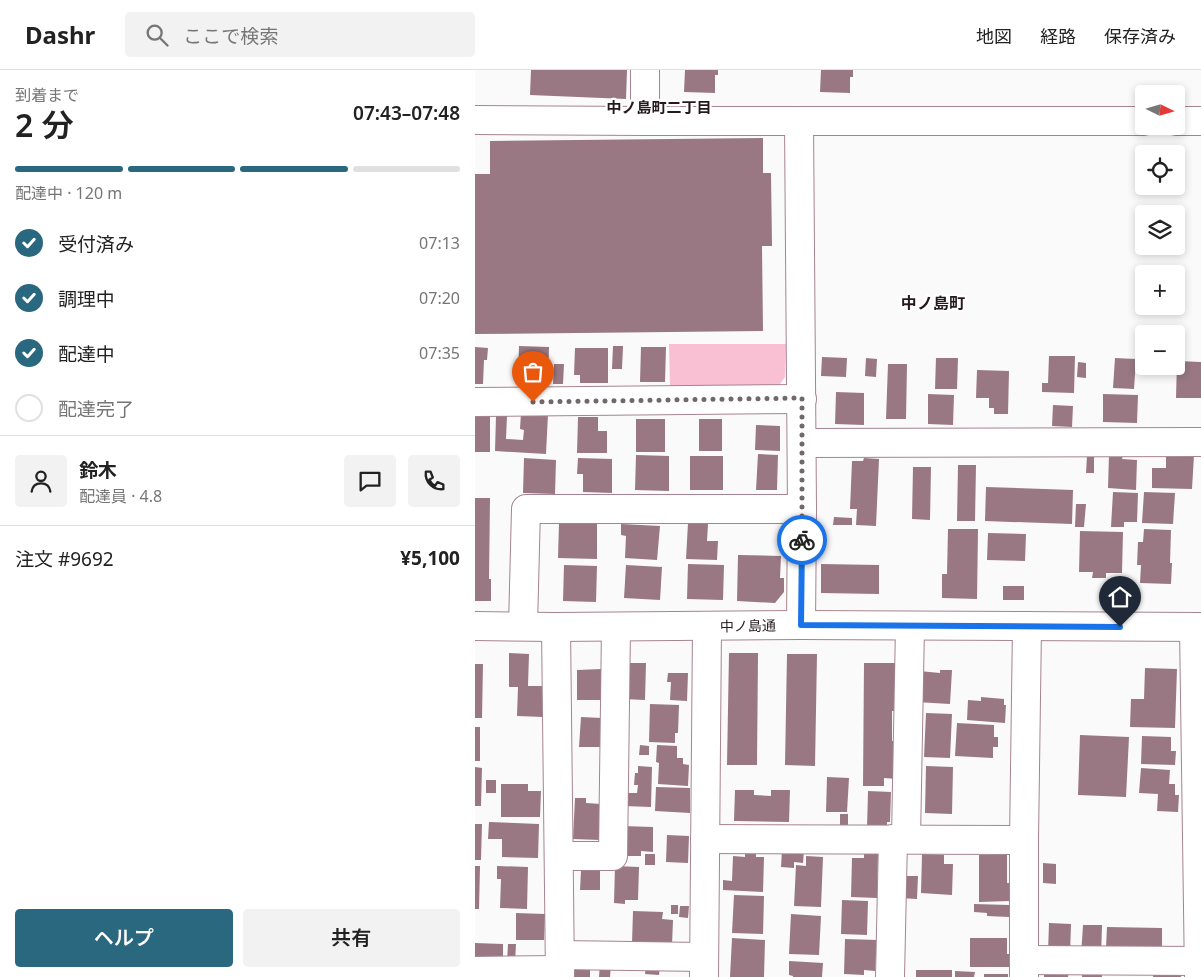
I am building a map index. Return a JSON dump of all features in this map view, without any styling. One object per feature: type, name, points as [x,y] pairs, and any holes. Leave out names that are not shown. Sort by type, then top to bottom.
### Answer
[{"type":"street","points":[[645,70],[645,121]]},
{"type":"street","points":[[475,120],[1135,121]]},
{"type":"street","points":[[799,121],[802,398],[801,625]]},
{"type":"street","points":[[1185,121],[1201,121]]},
{"type":"street","points":[[475,402],[802,398]]},
{"type":"street","points":[[802,443],[1201,442]]},
{"type":"street","points":[[523,626],[526,509],[802,509]]},
{"type":"street","name":"中ノ島通","points":[[475,626],[1198,627]]},
{"type":"street","points":[[475,971],[560,968],[704,967],[707,626]]},
{"type":"street","points":[[890,977],[910,626]]},
{"type":"street","points":[[1027,626],[1024,968],[1199,969],[1198,627]]},
{"type":"street","points":[[556,627],[560,968]]},
{"type":"street","points":[[559,856],[613,856],[616,627]]},
{"type":"street","points":[[705,839],[1024,840]]},
{"type":"shaded area","points":[[669,344],[786,344],[785,377],[777,388],[670,387]]},
{"type":"building","points":[[531,70],[627,70],[626,99],[530,95]]},
{"type":"building","points":[[685,70],[718,70],[718,75],[715,75],[715,93],[684,92]]},
{"type":"building","points":[[821,70],[853,70],[853,77],[850,77],[850,93],[820,92]]},
{"type":"building","points":[[763,138],[763,173],[771,173],[772,246],[762,246],[763,331],[475,334],[475,174],[490,174],[490,141]]},
{"type":"building","points":[[519,346],[549,347],[548,383],[518,382]]},
{"type":"building","points":[[613,346],[623,346],[622,369],[612,369]]},
{"type":"building","points":[[475,347],[488,348],[487,360],[484,360],[483,384],[475,384]]},
{"type":"building","points":[[641,347],[666,347],[665,382],[640,382]]},
{"type":"building","points":[[575,348],[608,348],[608,383],[580,383],[580,375],[574,375]]},
{"type":"building","points":[[1049,356],[1075,356],[1074,393],[1042,392],[1042,383],[1048,383]]},
{"type":"building","points":[[822,357],[847,358],[846,377],[821,376]]},
{"type":"building","points":[[866,358],[877,359],[876,377],[865,376]]},
{"type":"building","points":[[936,358],[958,358],[957,389],[935,389]]},
{"type":"building","points":[[1115,358],[1135,359],[1134,389],[1113,388]]},
{"type":"building","points":[[1185,361],[1201,362],[1201,398],[1176,398],[1177,375],[1185,375]]},
{"type":"building","points":[[1078,362],[1086,363],[1086,378],[1077,377]]},
{"type":"building","points":[[554,364],[564,364],[563,384],[553,384]]},
{"type":"building","points":[[888,364],[907,364],[906,419],[886,419]]},
{"type":"building","points":[[977,370],[1009,371],[1008,414],[994,414],[994,408],[989,408],[989,398],[976,398]]},
{"type":"building","points":[[836,392],[864,393],[864,425],[835,424]]},
{"type":"building","points":[[928,394],[954,395],[953,425],[928,424]]},
{"type":"building","points":[[1103,394],[1138,395],[1137,423],[1103,422]]},
{"type":"building","points":[[1053,405],[1073,406],[1072,427],[1052,426]]},
{"type":"building","points":[[521,413],[548,414],[546,454],[495,451],[496,416],[507,416],[506,439],[523,440],[524,430],[520,429]]},
{"type":"building","points":[[475,415],[490,415],[490,452],[475,452]]},
{"type":"building","points":[[578,417],[598,417],[598,431],[607,431],[607,453],[577,453]]},
{"type":"building","points":[[636,419],[665,419],[665,452],[636,452]]},
{"type":"building","points":[[699,419],[722,419],[722,451],[699,451]]},
{"type":"building","points":[[756,425],[780,426],[780,451],[755,450]]},
{"type":"building","points":[[758,454],[778,455],[777,490],[756,490]]},
{"type":"building","points":[[1166,454],[1194,455],[1192,489],[1152,488],[1152,468],[1166,468]]},
{"type":"building","points":[[636,455],[669,456],[669,491],[635,490]]},
{"type":"building","points":[[1109,455],[1123,456],[1122,459],[1137,460],[1136,490],[1108,488]]},
{"type":"building","points":[[690,456],[723,456],[723,490],[690,490]]},
{"type":"building","points":[[1087,456],[1094,456],[1094,473],[1086,473]]},
{"type":"building","points":[[524,458],[556,460],[555,494],[523,493]]},
{"type":"building","points":[[578,458],[612,459],[612,493],[583,492],[583,474],[577,474]]},
{"type":"building","points":[[864,458],[879,459],[876,526],[856,525],[857,509],[850,509],[852,461],[863,461]]},
{"type":"building","points":[[958,465],[976,465],[975,521],[957,521]]},
{"type":"building","points":[[913,467],[931,467],[930,520],[912,519]]},
{"type":"building","points":[[986,487],[1073,490],[1072,524],[985,521]]},
{"type":"building","points":[[1113,492],[1138,493],[1137,522],[1124,522],[1124,527],[1111,527]]},
{"type":"building","points":[[1144,492],[1175,493],[1173,524],[1142,523]]},
{"type":"building","points":[[475,498],[490,498],[489,579],[491,579],[491,601],[475,601]]},
{"type":"building","points":[[1076,504],[1086,504],[1084,527],[1075,527]]},
{"type":"building","points":[[834,517],[852,518],[852,525],[833,525]]},
{"type":"building","points":[[559,523],[597,524],[597,559],[558,558]]},
{"type":"building","points":[[688,523],[708,524],[707,541],[718,541],[717,560],[686,559]]},
{"type":"building","points":[[621,524],[660,526],[657,560],[625,558],[626,536],[621,535]]},
{"type":"building","points":[[948,529],[978,529],[977,599],[942,598],[942,574],[947,574]]},
{"type":"building","points":[[1144,529],[1171,530],[1171,584],[1140,583],[1141,565],[1137,565],[1138,542],[1143,542]]},
{"type":"building","points":[[1080,531],[1123,532],[1122,573],[1106,573],[1106,578],[1092,578],[1093,572],[1079,572]]},
{"type":"building","points":[[988,533],[1026,534],[1025,561],[987,560]]},
{"type":"building","points":[[738,555],[781,556],[780,578],[784,578],[784,592],[775,603],[737,601]]},
{"type":"building","points":[[688,564],[724,565],[723,600],[687,599]]},
{"type":"building","points":[[821,564],[879,565],[879,594],[821,593]]},
{"type":"building","points":[[564,565],[597,566],[596,602],[563,601]]},
{"type":"building","points":[[626,565],[662,567],[660,600],[624,598]]},
{"type":"building","points":[[1003,586],[1024,586],[1024,600],[1003,600]]},
{"type":"building","points":[[509,653],[529,654],[528,686],[544,686],[543,717],[517,716],[518,687],[509,687]]},
{"type":"building","points":[[729,653],[758,653],[757,765],[727,765]]},
{"type":"building","points":[[787,654],[817,654],[815,766],[785,765]]},
{"type":"building","points":[[624,663],[646,663],[645,700],[623,699]]},
{"type":"building","points":[[864,663],[900,663],[900,711],[892,711],[892,741],[897,741],[897,779],[884,778],[884,786],[863,786]]},
{"type":"building","points":[[475,664],[483,664],[482,718],[475,718]]},
{"type":"building","points":[[1145,668],[1177,669],[1175,728],[1130,727],[1131,699],[1144,699]]},
{"type":"building","points":[[602,669],[602,700],[577,700],[577,670]]},
{"type":"building","points":[[940,670],[952,670],[950,704],[916,702],[919,671],[940,673]]},
{"type":"building","points":[[668,673],[688,673],[687,701],[670,700],[671,682],[667,682]]},
{"type":"building","points":[[981,697],[1004,699],[1004,705],[1006,705],[1005,723],[967,720],[968,700],[981,701]]},
{"type":"building","points":[[650,704],[679,705],[678,733],[675,733],[675,743],[649,742]]},
{"type":"building","points":[[926,713],[952,714],[950,758],[924,757]]},
{"type":"building","points":[[581,717],[602,718],[600,747],[579,747]]},
{"type":"building","points":[[957,723],[994,725],[994,737],[998,737],[998,747],[993,747],[993,758],[955,756]]},
{"type":"building","points":[[475,727],[480,727],[480,761],[475,761]]},
{"type":"building","points":[[1080,735],[1129,737],[1126,797],[1078,795]]},
{"type":"building","points":[[1142,736],[1171,737],[1171,751],[1176,751],[1175,765],[1141,764]]},
{"type":"building","points":[[640,745],[649,746],[649,755],[639,755]]},
{"type":"building","points":[[657,745],[677,746],[677,758],[683,758],[683,764],[689,765],[688,786],[658,784],[659,763],[656,762]]},
{"type":"building","points":[[638,766],[652,767],[651,807],[624,806],[624,793],[637,793],[638,785],[634,785]]},
{"type":"building","points":[[926,766],[953,767],[952,814],[925,813]]},
{"type":"building","points":[[475,767],[482,768],[481,806],[475,806]]},
{"type":"building","points":[[1141,768],[1170,770],[1169,784],[1175,784],[1175,795],[1179,795],[1178,812],[1157,811],[1158,794],[1139,793]]},
{"type":"building","points":[[827,777],[849,778],[847,812],[826,812]]},
{"type":"building","points":[[486,780],[496,780],[496,793],[486,793]]},
{"type":"building","points":[[501,784],[528,784],[528,791],[541,791],[540,817],[501,817]]},
{"type":"building","points":[[656,787],[690,788],[690,813],[655,811]]},
{"type":"building","points":[[735,790],[754,790],[754,795],[771,796],[771,790],[790,790],[789,822],[734,821]]},
{"type":"building","points":[[868,791],[891,792],[890,822],[887,822],[887,829],[867,828]]},
{"type":"building","points":[[575,798],[586,798],[586,803],[601,804],[600,840],[573,839]]},
{"type":"building","points":[[840,814],[848,814],[848,830],[840,830]]},
{"type":"building","points":[[489,822],[539,824],[538,858],[502,857],[502,839],[488,839]]},
{"type":"building","points":[[475,824],[482,824],[481,860],[475,860]]},
{"type":"building","points":[[623,826],[653,827],[653,852],[641,851],[641,856],[623,856]]},
{"type":"building","points":[[667,835],[689,836],[688,863],[666,862]]},
{"type":"building","points":[[782,850],[804,851],[803,863],[794,862],[794,868],[781,867]]},
{"type":"building","points":[[645,854],[655,854],[655,865],[645,865]]},
{"type":"building","points":[[745,854],[756,854],[756,857],[764,857],[763,892],[723,890],[723,880],[732,881],[733,856],[745,857]]},
{"type":"building","points":[[864,854],[878,854],[877,898],[851,897],[852,858],[864,858]]},
{"type":"building","points":[[922,854],[944,855],[944,864],[953,864],[952,895],[921,893]]},
{"type":"building","points":[[979,855],[1007,855],[1007,883],[1010,883],[1010,901],[979,902]]},
{"type":"building","points":[[806,856],[823,857],[821,907],[794,906],[796,865],[806,866]]},
{"type":"building","points":[[1043,863],[1056,864],[1056,884],[1043,883]]},
{"type":"building","points":[[475,866],[480,866],[479,909],[475,909]]},
{"type":"building","points":[[497,866],[528,867],[527,909],[500,908],[501,879],[497,879]]},
{"type":"building","points":[[615,866],[639,867],[638,900],[625,900],[625,904],[614,903]]},
{"type":"building","points":[[581,871],[600,871],[600,890],[580,890]]},
{"type":"building","points":[[901,876],[918,876],[917,899],[900,898]]},
{"type":"building","points":[[734,895],[764,896],[763,934],[732,933]]},
{"type":"building","points":[[842,900],[868,901],[867,935],[841,934]]},
{"type":"building","points":[[974,904],[1009,905],[1009,917],[987,916],[987,913],[974,912]]},
{"type":"building","points":[[671,905],[678,905],[678,914],[671,914]]},
{"type":"building","points":[[680,906],[689,906],[688,918],[679,917]]},
{"type":"building","points":[[633,911],[663,912],[662,919],[673,920],[672,945],[632,943]]},
{"type":"building","points":[[516,913],[545,914],[544,940],[516,940]]},
{"type":"building","points":[[791,914],[821,916],[819,955],[789,954]]},
{"type":"building","points":[[1049,923],[1071,924],[1070,954],[1048,953]]},
{"type":"building","points":[[1083,925],[1102,925],[1101,957],[1081,956]]},
{"type":"building","points":[[1107,927],[1162,928],[1162,949],[1106,948]]},
{"type":"building","points":[[732,938],[765,940],[764,977],[730,977]]},
{"type":"building","points":[[970,938],[1007,938],[1007,954],[1010,954],[1010,967],[970,967]]},
{"type":"building","points":[[845,939],[877,940],[875,971],[864,970],[864,975],[844,974]]},
{"type":"building","points":[[475,943],[503,944],[503,964],[475,960]]},
{"type":"building","points":[[508,944],[516,944],[515,962],[507,962]]},
{"type":"building","points":[[789,961],[823,963],[822,977],[793,977],[789,975]]},
{"type":"building","points":[[600,964],[611,964],[610,977],[599,977]]},
{"type":"building","points":[[646,965],[660,965],[659,975],[645,974]]},
{"type":"building","points":[[570,966],[590,967],[590,977],[570,977]]},
{"type":"building","points":[[1082,968],[1102,968],[1102,977],[1082,977]]},
{"type":"building","points":[[1154,968],[1182,969],[1181,977],[1153,977]]},
{"type":"building","points":[[916,970],[952,970],[952,977],[916,977]]},
{"type":"building","points":[[955,971],[975,972],[974,977],[955,977]]},
{"type":"building","points":[[1044,971],[1069,971],[1068,977],[1044,977]]},
{"type":"building","points":[[984,974],[1008,974],[1008,977],[984,977]]},
{"type":"way so far","points":[[533,402],[802,398],[802,540]]},
{"type":"district","name":"中ノ島町二丁目","points":[[659,108]]},
{"type":"district","name":"中ノ島町","points":[[933,303]]},
{"type":"route","points":[[802,540],[801,625],[1120,627]]}]
